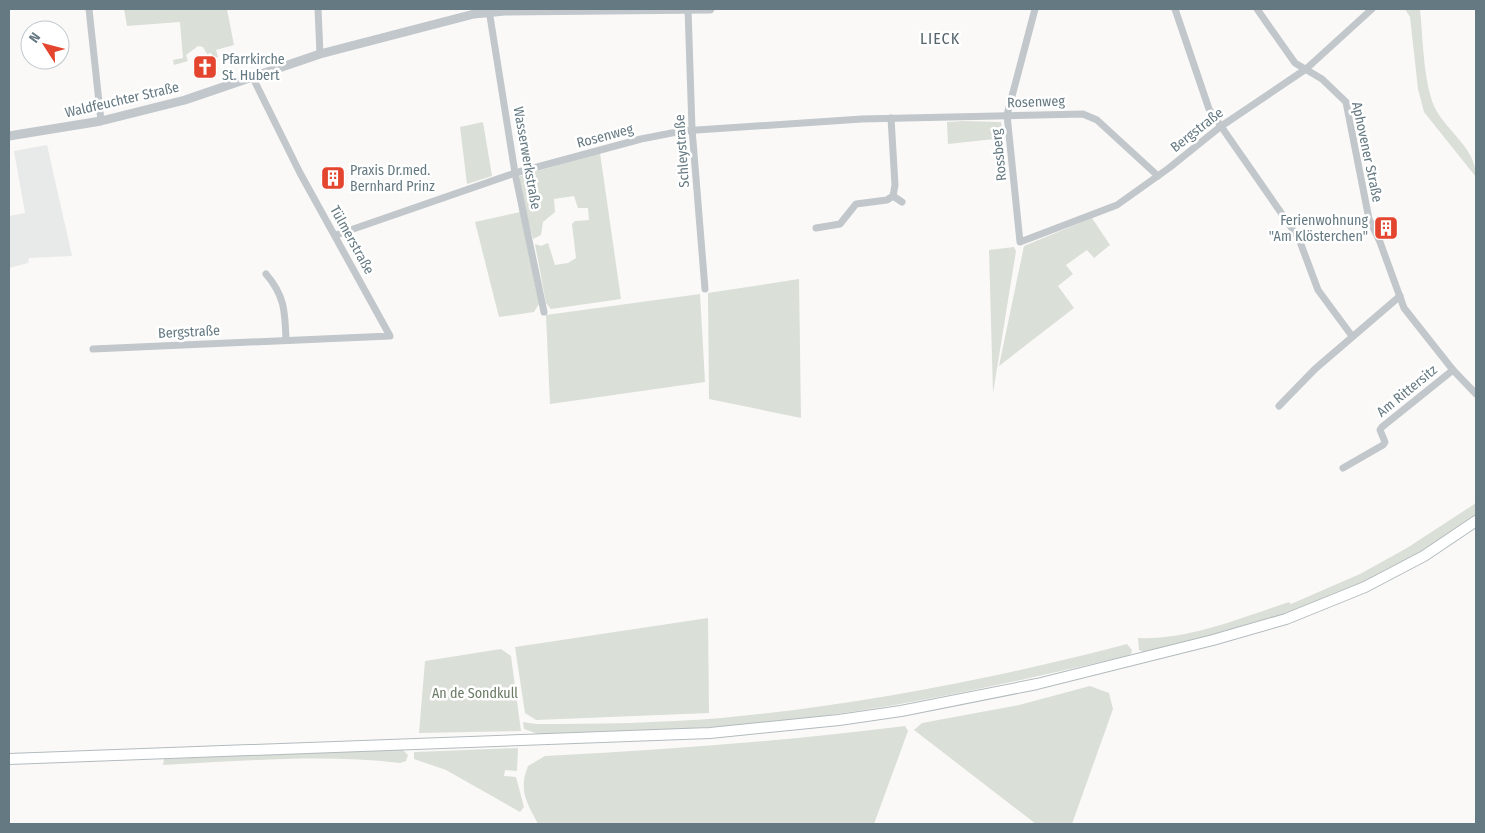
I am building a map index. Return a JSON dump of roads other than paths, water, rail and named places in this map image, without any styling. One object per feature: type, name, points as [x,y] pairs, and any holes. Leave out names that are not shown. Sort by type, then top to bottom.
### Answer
[{"type":"main road","points":[[9,759],[700,734],[839,720],[901,711],[1037,684],[1213,640],[1286,619],[1343,597],[1378,580],[1424,556],[1476,522]]},
{"type":"street","points":[[89,9],[101,121]]},
{"type":"street","points":[[318,9],[320,54]]},
{"type":"street","name":"Schleystraße","points":[[688,9],[692,129],[705,289]]},
{"type":"street","name":"Waldfeuchter Straße","points":[[9,136],[101,121],[184,100],[320,54],[489,10],[710,9]]},
{"type":"street","name":"Rossberg","points":[[1020,242],[1007,115],[1035,9]]},
{"type":"street","points":[[1175,9],[1205,102],[1220,127],[1262,182],[1291,226],[1299,239],[1316,286],[1352,336]]},
{"type":"street","name":"Aphovener Straße","points":[[1256,9],[1295,63],[1322,79],[1346,102],[1369,219],[1404,308],[1453,370],[1476,394]]},
{"type":"street","name":"Bergstraße","points":[[1020,242],[1117,205],[1158,176],[1220,127],[1306,69],[1372,9]]},
{"type":"street","name":"Wasserwerkstraße","points":[[489,10],[515,173],[544,312]]},
{"type":"street","name":"Tülmerstraße","points":[[252,76],[287,149],[390,336]]},
{"type":"street","name":"Rosenweg","points":[[336,236],[515,173],[641,139],[692,129],[891,118],[1063,113],[1094,117],[1158,176]]},
{"type":"street","points":[[816,228],[840,224],[856,204],[887,200],[893,196],[895,185],[891,118]]},
{"type":"street","points":[[893,196],[902,202]]},
{"type":"street","points":[[266,274],[275,285],[285,305],[286,340]]},
{"type":"street","points":[[1279,406],[1352,336],[1400,296]]},
{"type":"street","name":"Bergstraße","points":[[94,349],[286,340],[339,340],[390,336]]},
{"type":"street","name":"Am Rittersitz","points":[[1343,468],[1383,445],[1385,442],[1380,430],[1382,427],[1453,370]]},
{"type":"place","name":"Pfarrkirche St. Hubert","points":[[205,67]]},
{"type":"place","name":"Praxis Dr.med. Bernhard Prinz","points":[[333,178]]},
{"type":"place","name":"Ferienwohnung \"Am Klösterchen\"","points":[[1386,228]]},
{"type":"district","name":"LIECK","points":[[940,38]]},
{"type":"park label","name":"An de Sondkull","points":[[475,693]]}]
